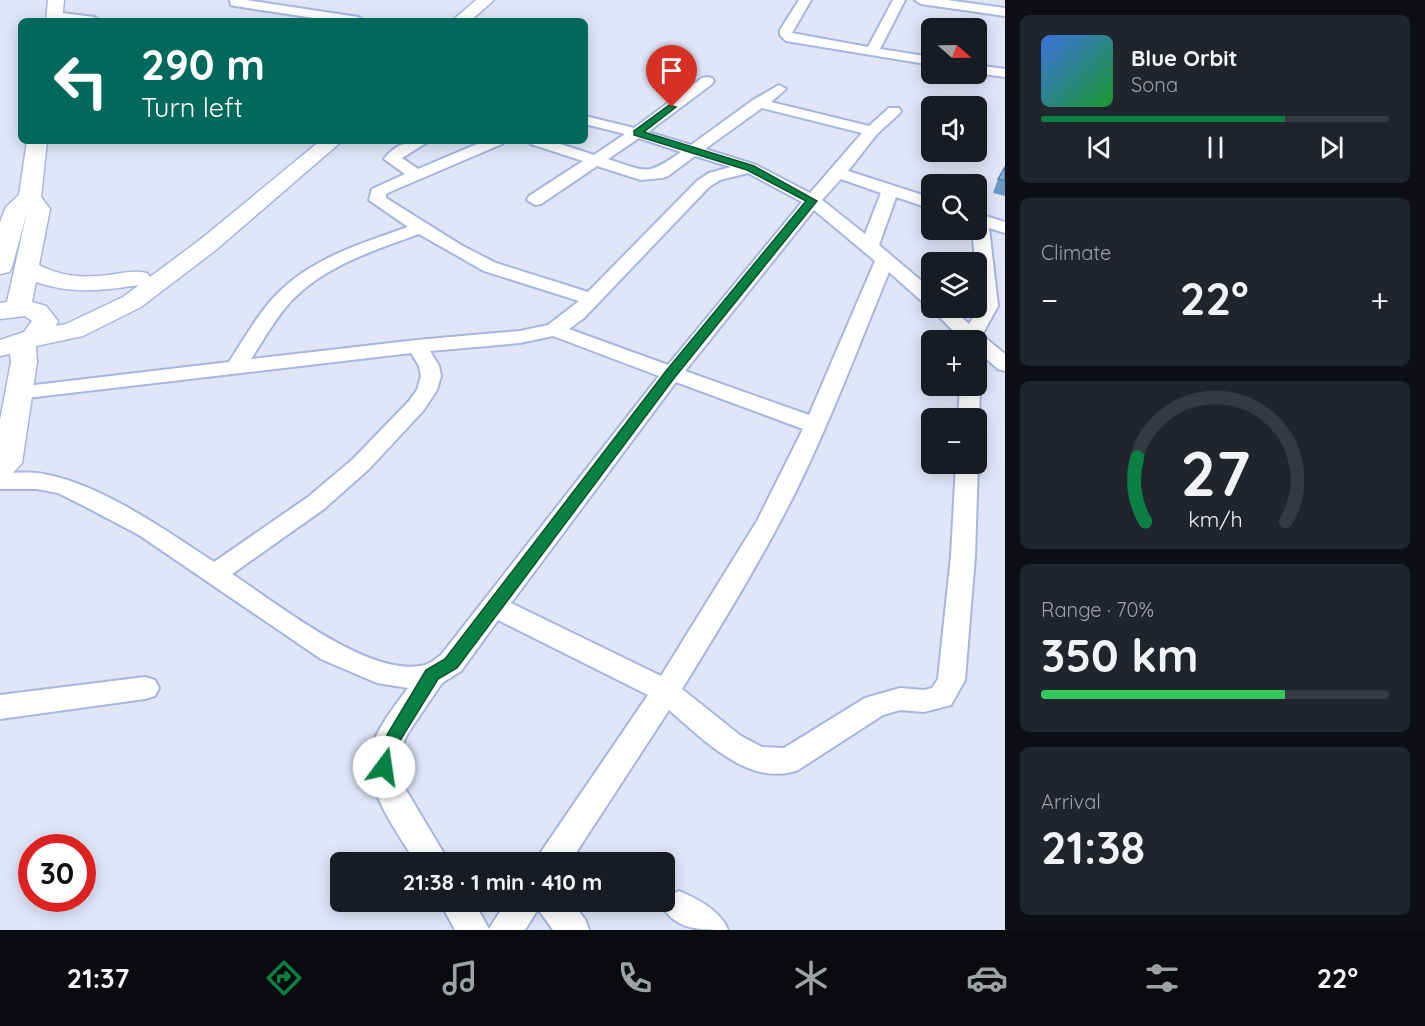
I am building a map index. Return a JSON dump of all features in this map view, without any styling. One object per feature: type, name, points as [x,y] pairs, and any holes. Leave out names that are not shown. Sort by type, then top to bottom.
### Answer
[{"type":"main road","points":[[464,18],[486,0]]},
{"type":"main road","points":[[482,18],[504,0]]},
{"type":"main road","points":[[0,267],[14,212],[30,197],[37,144]]},
{"type":"main road","points":[[43,317],[107,297],[138,278],[306,144]]},
{"type":"main road","points":[[19,348],[74,330],[132,302],[209,244],[328,144]]},
{"type":"main road","points":[[19,348],[41,331],[45,321],[34,310],[9,310],[28,269],[39,209],[30,197]]},
{"type":"main road","points":[[28,269],[48,280],[74,285],[138,278]]},
{"type":"main road","points":[[0,468],[8,463],[18,393],[19,348]]},
{"type":"street","points":[[805,0],[786,30],[786,35],[798,39],[921,59]]},
{"type":"street","points":[[872,52],[899,0]]},
{"type":"street","points":[[921,0],[978,13],[1005,12]]},
{"type":"street","points":[[236,2],[339,18]]},
{"type":"street","points":[[55,12],[81,18]]},
{"type":"street","points":[[987,71],[1005,73]]},
{"type":"street","points":[[535,200],[637,133],[707,81]]},
{"type":"street","points":[[545,144],[641,175],[653,176],[662,173],[779,88]]},
{"type":"street","points":[[758,104],[872,131]]},
{"type":"street","points":[[427,852],[385,779],[383,755],[397,728],[432,675],[451,663],[671,374],[812,201],[872,131],[894,111]]},
{"type":"street","points":[[588,121],[637,133],[750,168],[812,201],[921,290]]},
{"type":"street","points":[[415,144],[392,159],[417,175]]},
{"type":"street","points":[[490,144],[386,188],[376,196],[377,200],[420,228],[490,267],[592,299]]},
{"type":"street","points":[[18,393],[417,346],[520,337],[554,330],[577,314],[703,184],[715,176],[750,168]]},
{"type":"street","points":[[838,173],[921,201]]},
{"type":"street","points":[[559,852],[715,616],[764,528],[814,425],[877,252],[890,191]]},
{"type":"street","points":[[987,222],[1005,228]]},
{"type":"street","points":[[235,368],[274,310],[294,288],[344,256],[420,228]]},
{"type":"street","points":[[978,330],[997,302],[983,240]]},
{"type":"street","points":[[951,318],[963,330]]},
{"type":"street","points":[[554,330],[814,425]]},
{"type":"street","points":[[214,574],[316,503],[361,464],[416,406],[427,390],[431,376],[429,366],[417,346]]},
{"type":"street","points":[[987,350],[1005,365]]},
{"type":"street","points":[[494,606],[664,692],[731,745],[759,759],[788,761],[874,706],[900,699],[924,700],[941,697],[951,680],[963,556],[967,474]]},
{"type":"street","points":[[0,481],[38,481],[64,487],[147,529],[330,652],[377,672],[409,677],[432,675]]},
{"type":"street","points":[[0,707],[145,688]]},
{"type":"street","points":[[679,907],[712,930]]},
{"type":"street","points":[[462,912],[473,930]]},
{"type":"street","points":[[505,930],[518,912]]},
{"type":"street","points":[[559,912],[573,930]]},
{"type":"building","points":[[1005,167],[1005,181],[998,179]]},
{"type":"route","points":[[384,767],[383,755],[390,741],[432,675],[451,663],[671,374],[812,201],[750,168],[637,133],[672,107]]}]
